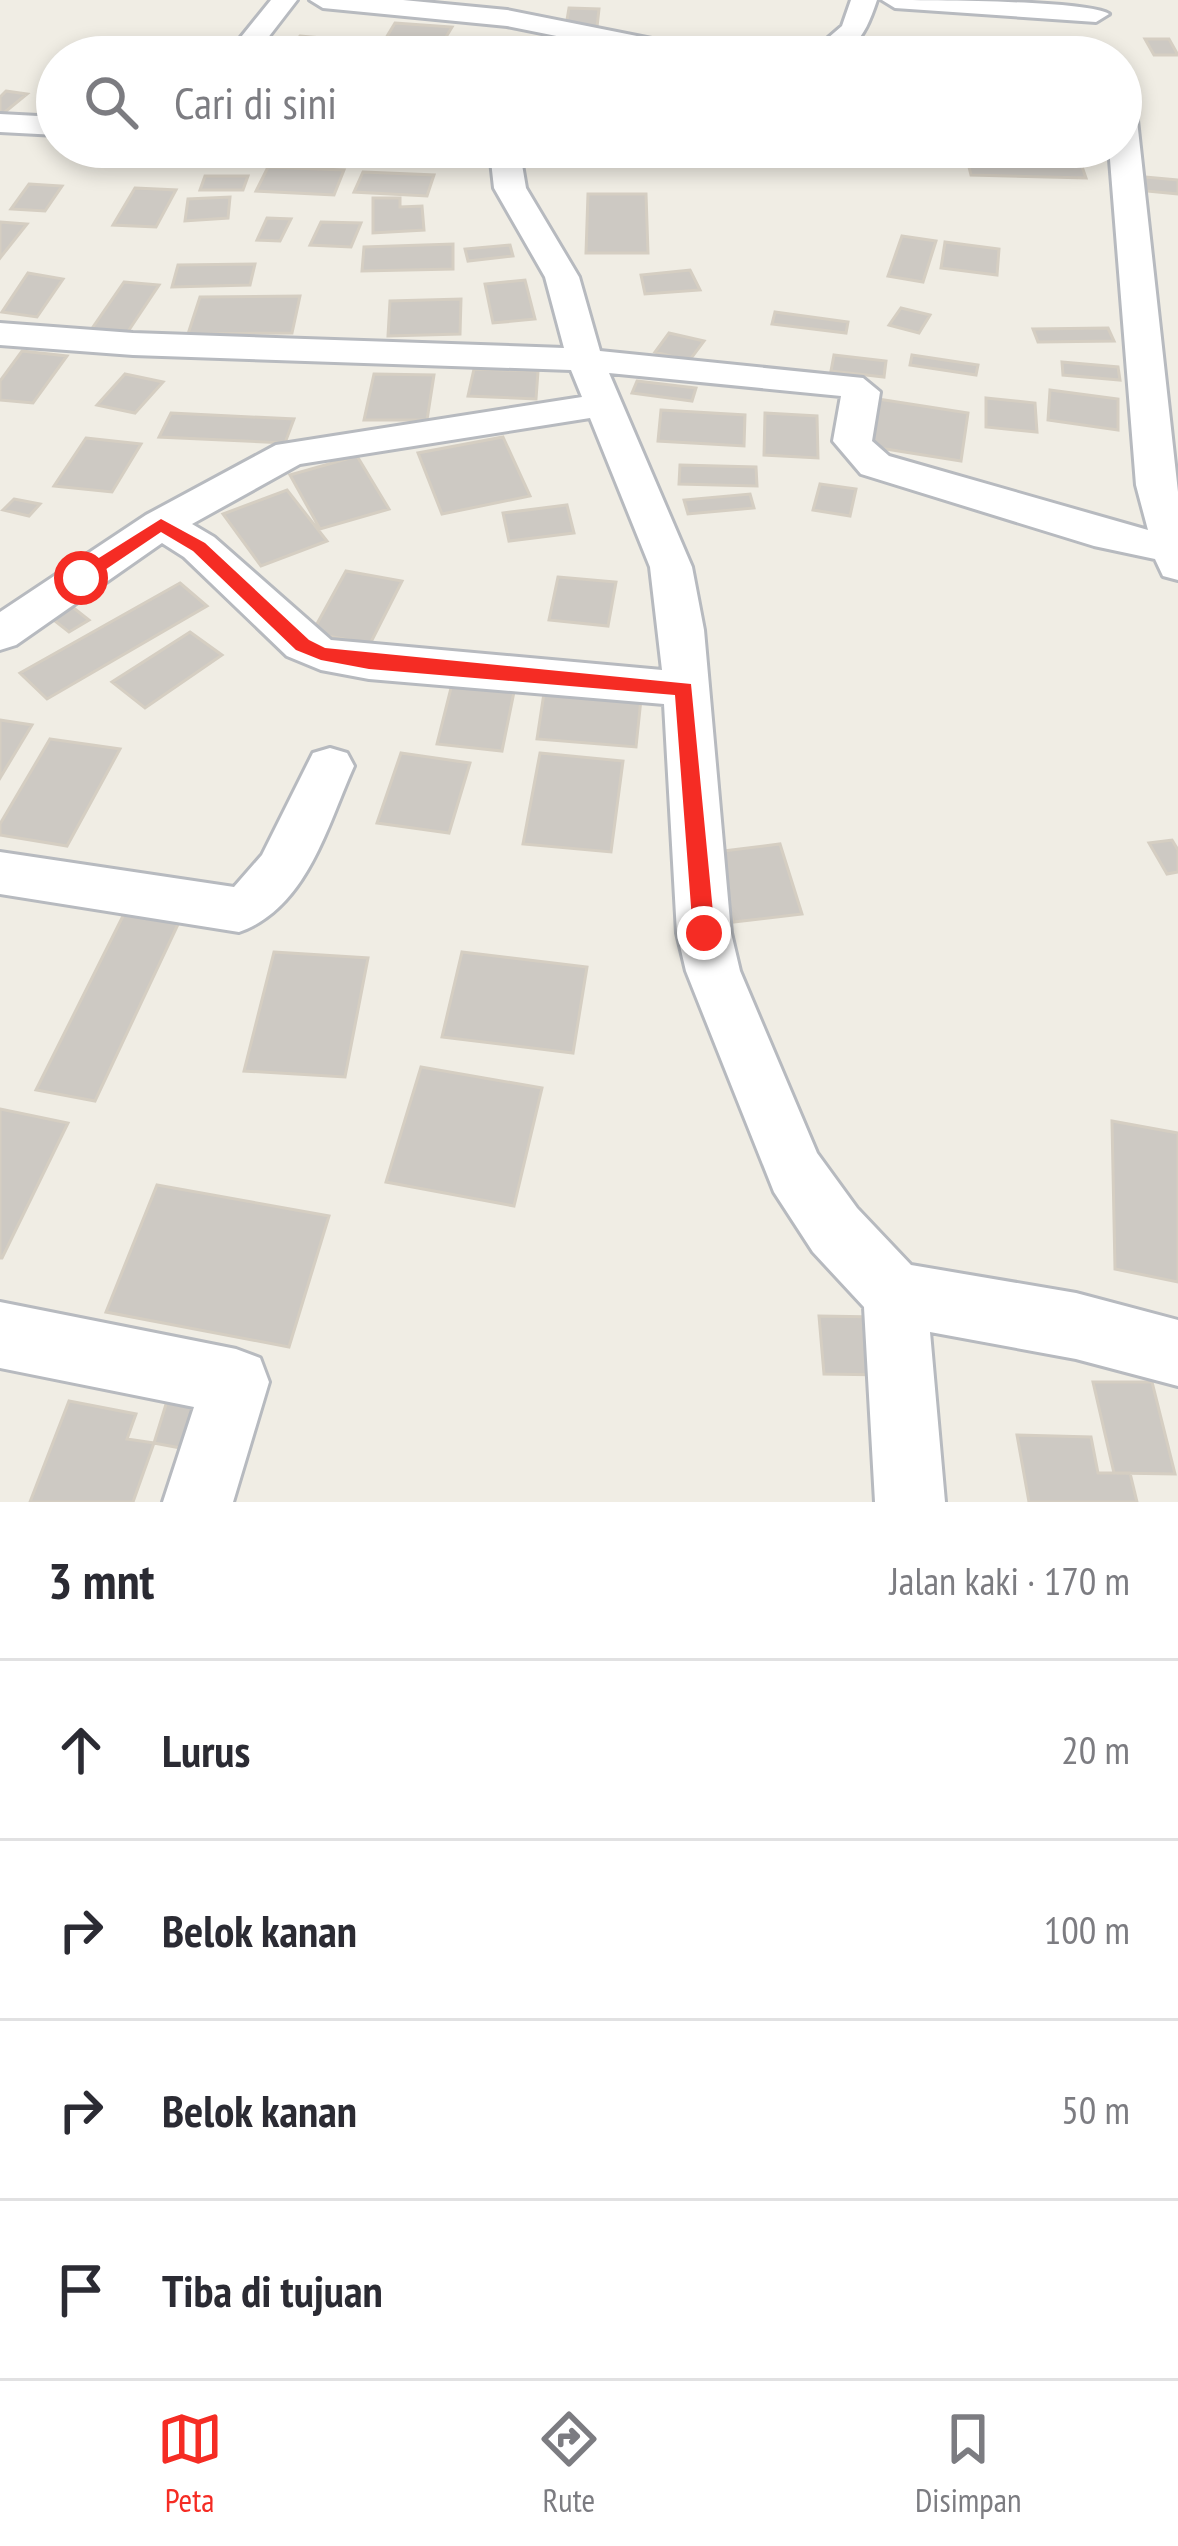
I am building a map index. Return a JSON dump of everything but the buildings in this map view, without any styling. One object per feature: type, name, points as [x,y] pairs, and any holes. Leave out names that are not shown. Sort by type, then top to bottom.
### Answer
[{"type":"street","points":[[256,36],[284,0]]},
{"type":"street","points":[[322,0],[509,18],[598,36]]},
{"type":"street","points":[[846,36],[854,30],[864,0]]},
{"type":"street","points":[[895,0],[1096,16]]},
{"type":"street","points":[[0,123],[36,125]]},
{"type":"street","points":[[507,168],[510,188],[562,277],[593,382],[671,567],[682,630],[704,933],[713,971],[795,1172],[835,1230],[895,1294],[1076,1326],[1178,1353]]},
{"type":"street","points":[[1126,168],[1156,485],[1175,558]]},
{"type":"street","points":[[0,334],[593,382],[857,387],[861,392],[850,441],[857,454],[875,465],[1175,558]]},
{"type":"street","points":[[0,634],[161,524],[290,454],[593,382]]},
{"type":"street","points":[[161,524],[199,547],[303,645],[321,654],[684,688]]},
{"type":"street","points":[[0,873],[239,910],[251,907],[269,890],[330,766]]},
{"type":"street","points":[[895,1294],[910,1502]]},
{"type":"street","points":[[0,1335],[236,1382],[198,1502]]},
{"type":"route","points":[[81,578],[161,524],[199,547],[303,645],[321,654],[684,688],[704,933]]}]
